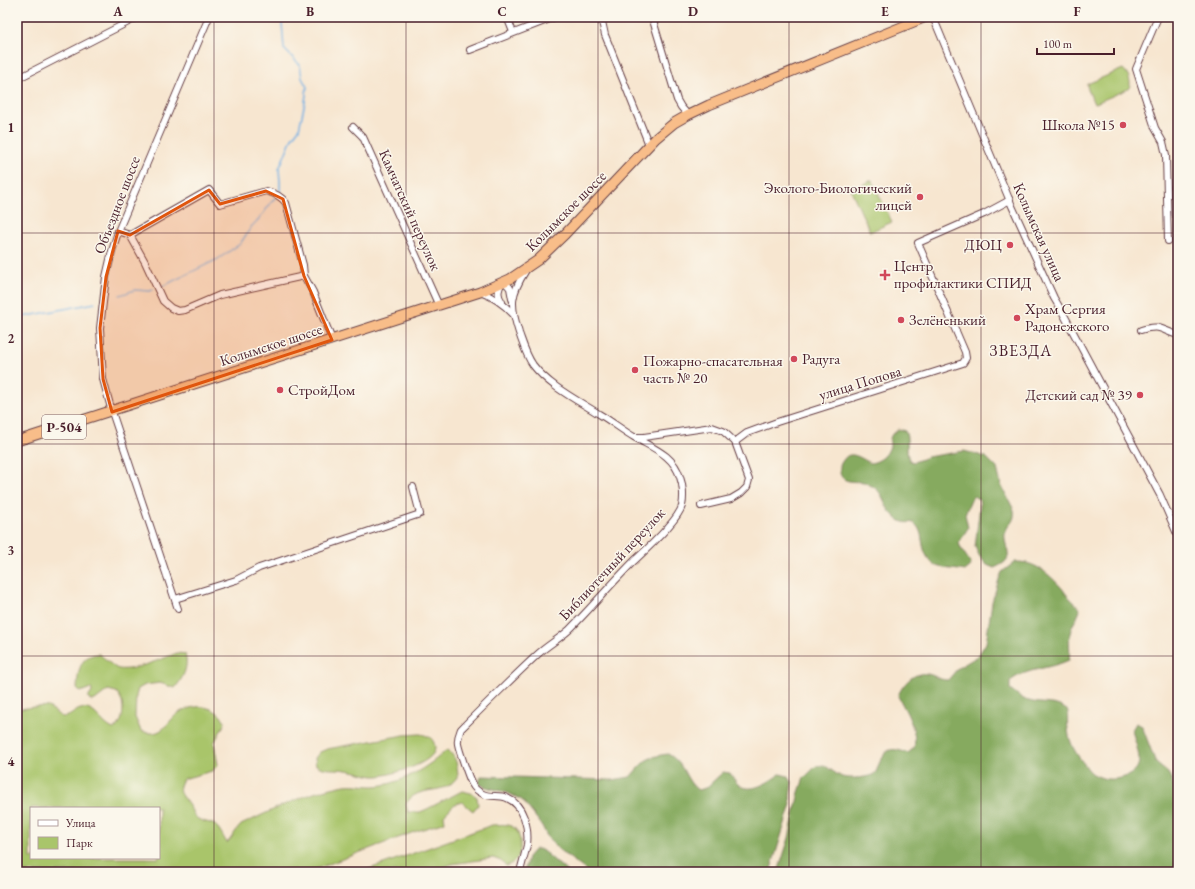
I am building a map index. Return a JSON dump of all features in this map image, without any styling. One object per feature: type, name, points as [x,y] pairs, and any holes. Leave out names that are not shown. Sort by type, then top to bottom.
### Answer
[{"type":"highway","name":"Колымское шоссе","points":[[112,412],[439,306],[503,283],[527,268],[546,252],[565,234],[649,145],[668,128],[688,115],[767,81],[926,17]]},
{"type":"highway","name":"Р-504","points":[[17,441],[112,412]]},
{"type":"street","points":[[17,79],[138,17]]},
{"type":"street","name":"Объездное шоссе","points":[[178,609],[112,412],[103,379],[100,328],[106,277],[118,231],[209,17]]},
{"type":"street","points":[[507,17],[513,32]]},
{"type":"street","points":[[470,50],[513,32],[555,17]]},
{"type":"street","points":[[601,17],[605,35],[649,145]]},
{"type":"street","points":[[652,17],[677,100],[688,115]]},
{"type":"street","name":"Колымская улица","points":[[933,17],[1010,200],[1054,298],[1154,483],[1178,536]]},
{"type":"street","points":[[1158,17],[1136,69],[1155,128],[1163,142],[1166,155],[1168,240]]},
{"type":"street","name":"Камчатский переулок","points":[[353,127],[363,137],[439,306]]},
{"type":"street","points":[[130,235],[209,190],[220,204],[266,191],[273,192],[286,203],[303,265],[304,276],[313,292],[332,340]]},
{"type":"street","name":"улица Попова","points":[[735,442],[747,433],[963,363],[966,358],[965,352],[918,243],[984,214],[1010,200]]},
{"type":"street","points":[[118,231],[130,235],[145,262],[163,301],[171,308],[178,311],[185,310],[220,295],[304,276]]},
{"type":"street","name":"Библиотечный переулок","points":[[520,872],[527,845],[523,815],[518,805],[509,799],[501,795],[489,796],[482,794],[471,784],[458,743],[458,735],[461,729],[540,653],[567,632],[654,542],[678,513],[682,506],[683,495],[680,478],[675,465],[669,458],[571,396],[538,370],[526,352],[513,314],[513,302],[516,286],[527,268]]},
{"type":"street","points":[[504,304],[498,297],[498,290],[503,283],[510,288],[513,302]]},
{"type":"street","name":"Библиотечный переулок","points":[[480,292],[492,296],[504,304],[513,314]]},
{"type":"street","points":[[1141,330],[1158,327],[1178,335]]},
{"type":"street","points":[[634,437],[644,437],[712,427],[723,431],[735,442],[749,480],[747,487],[731,499],[701,506]]},
{"type":"street","points":[[175,599],[236,580],[259,568],[420,514],[413,487]]},
{"type":"highlighted area","points":[[209,190],[220,204],[266,191],[283,199],[304,276],[332,340],[112,412],[103,379],[100,328],[106,277],[118,231],[130,235]]},
{"type":"green space","points":[[1123,69],[1127,73],[1129,79],[1130,84],[1128,89],[1096,103],[1093,102],[1087,84]]},
{"type":"green space","points":[[872,180],[892,222],[870,232],[851,190]]},
{"type":"green space","points":[[898,429],[905,431],[907,438],[907,454],[910,461],[914,462],[927,457],[964,451],[986,457],[997,468],[1001,485],[1014,510],[1013,521],[1005,533],[1008,553],[1006,561],[994,568],[987,565],[980,557],[975,547],[980,505],[979,500],[974,496],[965,514],[968,528],[959,542],[971,566],[965,571],[948,569],[935,566],[933,564],[926,554],[921,534],[917,526],[912,523],[899,520],[895,517],[887,508],[882,496],[876,489],[864,482],[847,480],[841,476],[840,465],[847,456],[854,455],[871,463],[883,458],[889,450],[890,438]]},
{"type":"green space","points":[[1015,562],[1022,562],[1034,566],[1045,572],[1060,586],[1080,610],[1071,631],[1069,641],[1069,660],[1031,671],[1017,677],[1010,681],[1010,689],[1026,700],[1054,704],[1068,711],[1070,740],[1076,752],[1093,774],[1106,779],[1118,779],[1128,776],[1136,769],[1139,757],[1132,730],[1136,723],[1142,726],[1156,763],[1168,773],[1172,780],[1178,802],[1178,872],[778,872],[789,838],[799,792],[804,778],[816,766],[824,765],[845,778],[873,775],[887,751],[898,750],[908,753],[914,748],[915,741],[913,728],[898,696],[900,692],[909,680],[922,674],[932,675],[948,680],[958,668],[978,656],[986,643],[992,602],[999,579],[1002,572]]},
{"type":"green space","points":[[177,653],[185,654],[186,668],[175,688],[160,683],[145,685],[138,689],[136,696],[135,717],[141,731],[155,733],[160,731],[180,712],[192,707],[206,707],[212,709],[222,717],[225,723],[214,743],[218,765],[212,771],[183,779],[180,794],[195,816],[200,820],[215,825],[227,843],[241,825],[289,802],[314,793],[344,785],[384,785],[404,779],[431,763],[447,750],[455,758],[458,776],[446,787],[418,793],[409,799],[406,804],[408,812],[420,812],[462,791],[471,793],[477,797],[478,805],[473,811],[462,802],[455,804],[444,815],[445,822],[414,832],[308,872],[17,872],[17,709],[41,706],[48,707],[60,716],[67,717],[83,708],[94,712],[113,729],[119,724],[123,710],[122,701],[118,693],[108,690],[95,700],[91,701],[88,698],[92,692],[91,688],[80,692],[77,689],[78,676],[81,666],[87,658],[92,655],[99,654],[116,668],[129,669],[146,665]]},
{"type":"green space","points":[[420,734],[432,739],[435,750],[431,756],[424,761],[405,770],[375,776],[342,769],[323,768],[316,765],[315,758],[320,752],[327,749],[404,735]]},
{"type":"green space","points":[[668,754],[678,762],[690,782],[698,790],[706,788],[723,772],[730,773],[738,784],[746,788],[761,785],[780,774],[788,776],[792,782],[790,797],[791,804],[770,872],[588,872],[558,849],[548,838],[541,824],[522,800],[508,793],[479,784],[481,776],[612,780],[630,777],[650,758]]},
{"type":"green space","points":[[492,825],[506,825],[516,829],[520,845],[518,857],[513,863],[506,866],[501,861],[493,858],[452,864],[431,872],[361,872]]},
{"type":"green space","points":[[535,849],[543,851],[568,872],[524,872],[528,857]]},
{"type":"waterway","points":[[280,17],[282,23],[284,49],[300,65],[302,78],[307,87],[299,129],[292,138],[279,169],[280,191]]},
{"type":"waterway","points":[[159,288],[218,259],[240,244],[276,196]]},
{"type":"waterway","points":[[120,295],[135,290],[150,291],[154,289]]},
{"type":"waterway","points":[[17,318],[95,303]]},
{"type":"place","name":"Школа №15","points":[[1123,125]]},
{"type":"place","name":"Эколого-Биологический лицей","points":[[920,197]]},
{"type":"place","name":"ДЮЦ","points":[[1010,245]]},
{"type":"place","name":"Центр профилактики СПИД","points":[[885,275]]},
{"type":"place","name":"Храм Сергия Радонежского","points":[[1017,318]]},
{"type":"place","name":"Зелёненький","points":[[901,320]]},
{"type":"place","name":"Радуга","points":[[794,359]]},
{"type":"place","name":"Пожарно-спасательная часть № 20","points":[[635,370]]},
{"type":"place","name":"СтройДом","points":[[280,390]]},
{"type":"place","name":"Детский сад № 39","points":[[1140,395]]},
{"type":"district","name":"ЗВЕЗДА","points":[[1021,350]]}]
